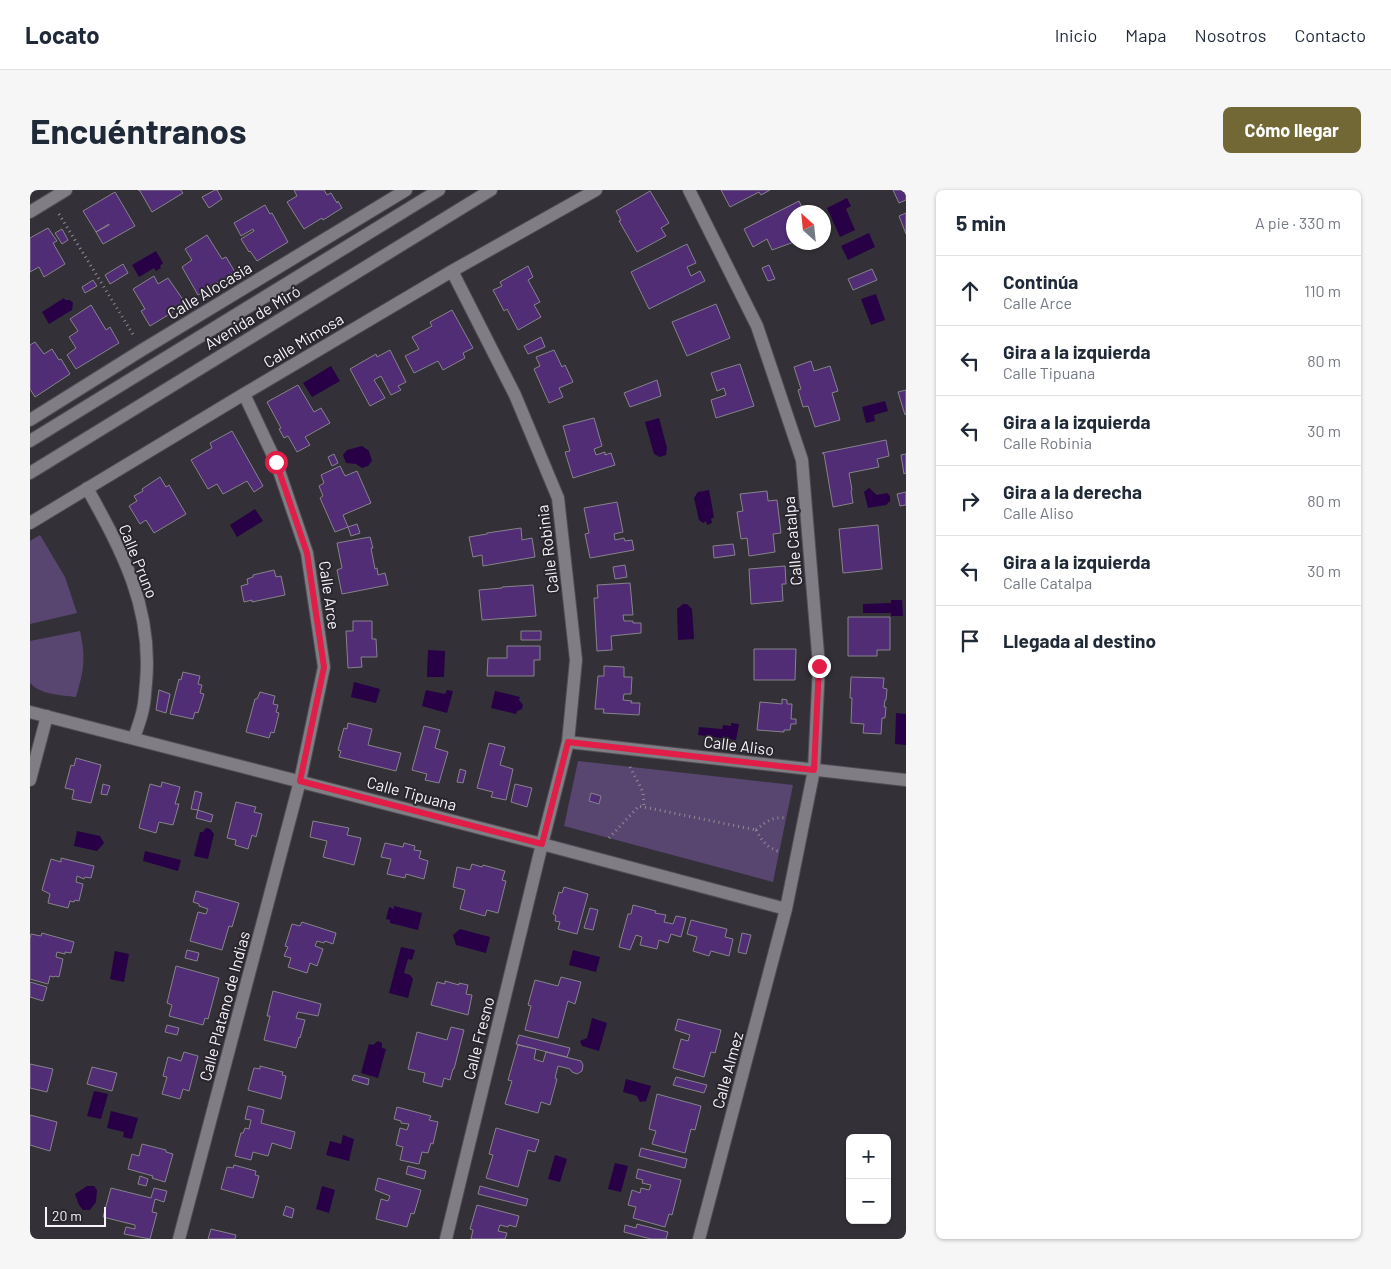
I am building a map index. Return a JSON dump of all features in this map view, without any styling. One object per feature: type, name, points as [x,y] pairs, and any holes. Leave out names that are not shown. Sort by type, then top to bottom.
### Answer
[{"type":"street","points":[[30,212],[66,190]]},
{"type":"street","name":"Calle Alocasia","points":[[30,420],[406,190]]},
{"type":"street","name":"Avenida de Miró","points":[[30,440],[439,190]]},
{"type":"street","name":"Avenida de Miró","points":[[30,473],[491,190]]},
{"type":"street","name":"Calle Mimosa","points":[[30,523],[452,270],[596,190]]},
{"type":"street","name":"Calle Catalpa","points":[[689,190],[757,326],[802,460],[819,666],[814,770],[786,909]]},
{"type":"street","name":"Calle Robinia","points":[[452,270],[515,395],[558,498],[576,660],[568,742],[542,844]]},
{"type":"street","name":"Calle Arce","points":[[244,394],[276,462],[307,553],[324,667],[300,781]]},
{"type":"street","name":"Calle Pruno","points":[[87,488],[115,538],[134,582],[144,620],[148,667],[143,709],[134,738]]},
{"type":"street","name":"Calle Tipuana","points":[[30,712],[786,909]]},
{"type":"street","points":[[30,780],[47,716]]},
{"type":"street","name":"Calle Aliso","points":[[568,742],[906,780]]},
{"type":"street","name":"Calle Platano de Indias","points":[[179,1239],[300,781]]},
{"type":"street","name":"Calle Fresno","points":[[446,1239],[542,844]]},
{"type":"street","name":"Calle Almez","points":[[699,1239],[786,909]]},
{"type":"path","points":[[50,200],[142,350]]},
{"type":"path","points":[[630,767],[642,792],[644,807]]},
{"type":"path","points":[[608,838],[639,806],[756,830],[764,843],[780,852]]},
{"type":"path","points":[[756,830],[768,820],[777,817],[786,818]]},
{"type":"shaded area","points":[[847,198],[851,206],[846,209],[855,230],[840,237],[831,217],[831,206]]},
{"type":"shaded area","points":[[869,233],[875,247],[848,260],[841,246]]},
{"type":"shaded area","points":[[156,251],[163,263],[160,266],[161,268],[156,271],[154,268],[139,277],[132,265]]},
{"type":"shaded area","points":[[876,294],[885,320],[871,325],[861,299]]},
{"type":"shaded area","points":[[64,298],[73,303],[72,310],[49,324],[42,312]]},
{"type":"shaded area","points":[[331,366],[340,381],[312,397],[303,383]]},
{"type":"shaded area","points":[[885,401],[888,411],[874,415],[875,421],[866,423],[862,407]]},
{"type":"shaded area","points":[[659,418],[667,448],[666,455],[660,457],[654,454],[645,422]]},
{"type":"shaded area","points":[[362,446],[369,451],[372,461],[368,466],[362,468],[356,464],[346,463],[343,455],[347,450]]},
{"type":"shaded area","points":[[869,488],[877,495],[887,493],[890,496],[890,501],[886,505],[868,508],[864,492]]},
{"type":"shaded area","points":[[709,490],[714,517],[711,519],[712,523],[707,525],[706,521],[703,523],[699,520],[694,498],[698,492]]},
{"type":"shaded area","points":[[255,509],[263,521],[237,537],[230,525]]},
{"type":"shaded area","points":[[40,535],[65,577],[77,613],[30,624],[30,541]]},
{"type":"shaded area","points":[[891,600],[902,600],[903,616],[891,616],[891,613],[863,613],[863,604],[891,603]]},
{"type":"shaded area","points":[[683,604],[687,604],[692,609],[694,639],[678,640],[677,609]]},
{"type":"shaded area","points":[[80,631],[83,664],[76,697],[45,692],[30,683],[30,641]]},
{"type":"shaded area","points":[[428,650],[445,651],[444,677],[427,677]]},
{"type":"shaded area","points":[[354,682],[380,689],[376,703],[351,697]]},
{"type":"shaded area","points":[[426,690],[445,694],[447,690],[453,691],[447,713],[422,706]]},
{"type":"shaded area","points":[[495,691],[520,697],[519,700],[523,705],[522,709],[517,711],[516,714],[491,708]]},
{"type":"shaded area","points":[[896,713],[906,714],[906,745],[895,744]]},
{"type":"shaded area","points":[[731,723],[739,724],[736,740],[698,735],[699,727],[722,729],[723,725],[731,726]]},
{"type":"shaded area","points":[[578,761],[793,785],[773,882],[564,826]]},
{"type":"shaded area","points":[[206,828],[210,829],[214,834],[208,859],[194,856],[200,832],[203,832]]},
{"type":"shaded area","points":[[77,831],[100,836],[104,843],[97,851],[74,846]]},
{"type":"shaded area","points":[[145,851],[181,860],[178,871],[143,861]]},
{"type":"shaded area","points":[[394,906],[422,913],[418,930],[390,923],[390,920],[386,919],[389,907],[394,909]]},
{"type":"shaded area","points":[[460,929],[490,937],[486,953],[456,945],[453,935]]},
{"type":"shaded area","points":[[401,947],[415,950],[412,960],[408,959],[404,973],[410,975],[413,979],[408,998],[389,993]]},
{"type":"shaded area","points":[[573,950],[600,957],[596,972],[569,965]]},
{"type":"shaded area","points":[[115,951],[129,954],[124,982],[110,979]]},
{"type":"shaded area","points":[[592,1018],[607,1023],[599,1051],[582,1046],[580,1041],[587,1038]]},
{"type":"shaded area","points":[[378,1041],[382,1043],[382,1048],[386,1049],[378,1078],[361,1073],[369,1044],[373,1045]]},
{"type":"shaded area","points":[[626,1079],[651,1086],[646,1101],[640,1102],[637,1096],[623,1092]]},
{"type":"shaded area","points":[[94,1091],[108,1094],[101,1119],[87,1116]]},
{"type":"shaded area","points":[[111,1111],[138,1118],[132,1139],[123,1137],[124,1132],[107,1128]]},
{"type":"shaded area","points":[[343,1135],[354,1139],[349,1161],[326,1155],[330,1141],[341,1144]]},
{"type":"shaded area","points":[[555,1155],[567,1159],[560,1182],[548,1179]]},
{"type":"shaded area","points":[[615,1163],[628,1166],[621,1192],[608,1189]]},
{"type":"shaded area","points":[[87,1186],[94,1186],[97,1190],[96,1202],[90,1210],[83,1210],[75,1194]]},
{"type":"shaded area","points":[[322,1186],[335,1190],[329,1213],[316,1209]]},
{"type":"building","points":[[138,190],[181,190],[183,193],[152,212]]},
{"type":"building","points":[[217,190],[222,199],[209,208],[202,197]]},
{"type":"building","points":[[294,190],[324,190],[327,195],[331,193],[342,208],[304,229],[287,202],[297,196]]},
{"type":"building","points":[[721,190],[770,190],[761,195],[759,192],[730,207]]},
{"type":"building","points":[[893,190],[906,190],[906,200],[899,203]]},
{"type":"building","points":[[650,191],[669,223],[661,228],[666,236],[637,252],[619,221],[621,220],[616,211]]},
{"type":"building","points":[[115,192],[135,226],[103,244],[83,211]]},
{"type":"building","points":[[799,201],[801,205],[791,205]]},
{"type":"building","points":[[265,205],[270,214],[272,213],[288,242],[257,261],[241,239],[254,231],[253,229],[241,236],[234,223]]},
{"type":"building","points":[[786,208],[786,245],[772,250],[767,239],[753,247],[744,229]]},
{"type":"building","points":[[906,213],[906,234],[899,216]]},
{"type":"building","points":[[48,228],[57,241],[53,243],[65,264],[44,277],[39,267],[30,272],[30,238]]},
{"type":"building","points":[[62,229],[68,240],[62,244],[55,233]]},
{"type":"building","points":[[207,235],[222,259],[226,257],[235,272],[198,295],[182,267],[192,260],[185,249]]},
{"type":"building","points":[[687,244],[696,263],[687,267],[691,276],[700,271],[705,281],[649,309],[631,272]]},
{"type":"building","points":[[123,264],[128,273],[110,284],[105,275]]},
{"type":"building","points":[[769,265],[775,279],[768,281],[762,268]]},
{"type":"building","points":[[528,266],[533,277],[528,280],[540,302],[534,305],[541,317],[518,330],[507,309],[504,311],[493,290],[502,286],[500,282]]},
{"type":"building","points":[[872,269],[877,280],[853,290],[848,279]]},
{"type":"building","points":[[154,276],[158,284],[168,278],[186,304],[150,326],[141,311],[145,309],[133,289]]},
{"type":"building","points":[[93,280],[97,286],[85,293],[82,287]]},
{"type":"building","points":[[716,304],[730,338],[687,356],[672,322]]},
{"type":"building","points":[[91,305],[106,330],[110,327],[119,343],[76,369],[67,355],[76,348],[69,337],[78,331],[70,319]]},
{"type":"building","points":[[452,310],[473,348],[463,353],[465,358],[443,370],[438,361],[414,373],[405,356],[419,349],[412,337],[432,326],[430,322]]},
{"type":"building","points":[[541,337],[545,347],[528,354],[524,346]]},
{"type":"building","points":[[35,342],[44,354],[52,349],[70,374],[35,397],[30,389],[30,345]]},
{"type":"building","points":[[390,350],[406,382],[398,386],[401,390],[391,395],[381,376],[374,380],[385,398],[370,406],[350,369],[376,354],[377,357]]},
{"type":"building","points":[[554,350],[562,367],[565,365],[573,382],[559,388],[563,397],[549,403],[534,369],[540,366],[536,357]]},
{"type":"building","points":[[811,361],[814,371],[830,366],[838,391],[832,393],[840,420],[815,427],[808,406],[803,407],[798,390],[801,389],[794,367]]},
{"type":"building","points":[[740,364],[754,406],[716,418],[711,400],[726,395],[724,388],[717,391],[711,373]]},
{"type":"building","points":[[657,380],[661,396],[630,407],[624,393]]},
{"type":"building","points":[[298,385],[314,412],[321,408],[330,423],[305,437],[310,445],[297,452],[288,436],[284,438],[279,429],[281,428],[267,402]]},
{"type":"building","points":[[906,390],[906,414],[905,415],[898,392]]},
{"type":"building","points":[[594,418],[602,446],[594,449],[596,455],[605,452],[605,455],[611,453],[615,465],[573,478],[565,452],[570,451],[563,426]]},
{"type":"building","points":[[232,431],[263,486],[254,492],[247,481],[223,494],[217,484],[208,489],[191,460],[212,448],[210,443]]},
{"type":"building","points":[[886,440],[889,456],[877,459],[879,467],[849,473],[853,503],[833,507],[824,454],[822,453]]},
{"type":"building","points":[[334,454],[338,463],[332,466],[328,457]]},
{"type":"building","points":[[906,454],[906,473],[904,474],[901,455]]},
{"type":"building","points":[[340,466],[345,476],[357,471],[371,503],[343,515],[348,527],[335,532],[320,498],[323,496],[319,486],[324,483],[321,475]]},
{"type":"building","points":[[160,477],[166,487],[169,485],[186,514],[154,533],[146,520],[140,524],[129,506],[137,501],[134,496]]},
{"type":"building","points":[[767,491],[768,501],[777,500],[781,533],[773,534],[775,552],[749,556],[747,538],[741,539],[737,512],[743,511],[740,494]]},
{"type":"building","points":[[906,492],[906,505],[900,506],[897,494]]},
{"type":"building","points":[[617,502],[623,532],[614,534],[615,540],[624,538],[625,541],[632,540],[634,550],[590,558],[585,534],[589,533],[584,508]]},
{"type":"building","points":[[357,524],[360,533],[351,536],[348,527]]},
{"type":"building","points":[[878,525],[882,569],[843,573],[839,529]]},
{"type":"building","points":[[521,528],[522,540],[532,538],[535,557],[483,566],[482,555],[473,557],[469,537]]},
{"type":"building","points":[[370,537],[375,569],[377,568],[378,575],[385,573],[388,585],[342,594],[337,570],[342,568],[337,543]]},
{"type":"building","points":[[733,544],[735,555],[714,558],[713,546]]},
{"type":"building","points":[[625,565],[627,577],[615,579],[613,567]]},
{"type":"building","points":[[785,566],[786,584],[782,584],[783,601],[751,604],[749,569]]},
{"type":"building","points":[[274,570],[276,577],[281,576],[285,595],[244,602],[241,586],[248,584],[247,579],[253,577],[253,575]]},
{"type":"building","points":[[630,583],[633,615],[623,615],[624,621],[641,623],[641,633],[611,636],[612,650],[597,651],[594,598],[598,598],[597,585]]},
{"type":"building","points":[[533,585],[536,616],[482,620],[479,590]]},
{"type":"building","points":[[848,617],[890,617],[890,650],[877,650],[877,656],[848,656]]},
{"type":"building","points":[[353,621],[372,621],[372,639],[376,639],[377,657],[361,657],[362,667],[348,668],[346,631],[353,631]]},
{"type":"building","points":[[521,631],[541,631],[541,640],[521,640]]},
{"type":"building","points":[[507,646],[540,646],[540,660],[534,660],[534,676],[487,676],[488,658],[507,658]]},
{"type":"building","points":[[754,649],[796,649],[795,680],[754,680]]},
{"type":"building","points":[[604,666],[624,667],[624,677],[632,677],[631,694],[624,694],[623,700],[632,701],[631,703],[640,703],[639,715],[603,713],[604,709],[595,709],[598,676],[604,676]]},
{"type":"building","points":[[183,672],[200,676],[198,684],[202,685],[200,693],[204,694],[198,713],[195,712],[193,719],[170,714],[179,679],[181,680]]},
{"type":"building","points":[[851,677],[884,678],[883,688],[887,689],[884,707],[886,707],[885,718],[882,718],[881,734],[863,733],[864,724],[851,723]]},
{"type":"building","points":[[159,690],[170,694],[166,713],[156,710]]},
{"type":"building","points":[[260,692],[275,696],[273,704],[278,705],[276,712],[279,713],[274,733],[271,732],[269,738],[246,732],[255,699],[257,699]]},
{"type":"building","points":[[782,699],[787,700],[787,704],[792,704],[791,719],[796,719],[796,724],[791,724],[790,730],[784,730],[784,732],[757,730],[760,702],[782,704]]},
{"type":"building","points":[[348,723],[372,729],[368,745],[401,753],[396,771],[339,757],[341,751],[338,750],[344,728],[347,729]]},
{"type":"building","points":[[424,726],[440,730],[435,748],[448,752],[439,783],[425,780],[427,774],[412,770]]},
{"type":"building","points":[[489,743],[505,747],[500,765],[513,769],[506,800],[491,797],[493,792],[477,788]]},
{"type":"building","points":[[76,758],[101,765],[91,803],[72,799],[74,790],[65,788],[71,765],[74,766]]},
{"type":"building","points":[[460,769],[466,771],[463,783],[457,782]]},
{"type":"building","points":[[162,782],[180,787],[175,804],[179,804],[173,825],[159,822],[156,833],[139,828],[150,784],[161,787]]},
{"type":"building","points":[[103,784],[110,786],[107,795],[101,794]]},
{"type":"building","points":[[515,784],[532,788],[527,807],[511,802]]},
{"type":"building","points":[[195,791],[202,793],[198,810],[191,809]]},
{"type":"building","points":[[591,793],[601,796],[599,804],[589,801]]},
{"type":"building","points":[[236,802],[256,807],[254,812],[262,814],[256,837],[252,835],[248,849],[235,845],[236,840],[227,838]]},
{"type":"building","points":[[198,810],[213,815],[211,822],[196,818]]},
{"type":"building","points":[[313,821],[349,828],[347,835],[361,838],[354,865],[323,857],[327,841],[310,837]]},
{"type":"building","points":[[385,843],[403,847],[404,843],[415,846],[414,850],[421,851],[419,858],[428,861],[424,879],[406,874],[405,878],[387,874],[391,859],[381,857]]},
{"type":"building","points":[[61,858],[94,866],[91,878],[85,877],[84,879],[77,876],[76,882],[83,884],[79,901],[70,901],[68,908],[48,903],[50,894],[42,890],[51,859],[61,862]]},
{"type":"building","points":[[472,864],[505,871],[502,880],[506,881],[498,913],[487,910],[485,916],[460,909],[465,890],[453,887],[457,867],[470,870]]},
{"type":"building","points":[[564,887],[588,894],[577,934],[558,929],[560,922],[555,921],[556,916],[553,914],[559,892],[562,893]]},
{"type":"building","points":[[196,891],[239,903],[232,927],[229,926],[222,950],[190,941],[198,912],[206,914],[208,909],[193,902]]},
{"type":"building","points":[[633,905],[666,915],[664,922],[673,924],[676,916],[686,918],[681,937],[671,934],[668,943],[659,940],[657,949],[640,945],[642,937],[636,935],[630,950],[619,947],[628,914],[631,914]]},
{"type":"building","points":[[590,908],[598,910],[593,930],[584,928]]},
{"type":"building","points":[[691,920],[727,929],[725,937],[733,939],[729,956],[711,951],[709,956],[693,951],[697,937],[687,934]]},
{"type":"building","points":[[302,922],[336,933],[333,944],[317,941],[315,946],[323,949],[317,966],[310,963],[307,973],[288,967],[291,958],[284,956],[288,947],[285,946],[292,924],[300,926]]},
{"type":"building","points":[[42,933],[74,942],[71,953],[57,952],[56,957],[63,959],[59,977],[50,976],[48,984],[30,979],[31,934],[41,936]]},
{"type":"building","points":[[742,933],[751,935],[746,954],[738,952]]},
{"type":"building","points":[[187,950],[199,953],[197,961],[185,958]]},
{"type":"building","points":[[176,966],[219,978],[208,1019],[205,1018],[203,1025],[169,1016],[172,1005],[167,1003]]},
{"type":"building","points":[[561,977],[581,982],[575,1004],[568,1001],[558,1038],[525,1030],[531,1006],[528,1005],[535,980],[558,986]]},
{"type":"building","points":[[445,981],[459,985],[459,983],[468,985],[466,994],[472,995],[468,1015],[431,1005],[437,982],[445,984]]},
{"type":"building","points":[[30,982],[47,987],[43,1001],[30,997]]},
{"type":"building","points":[[273,991],[321,1004],[318,1016],[298,1012],[296,1018],[305,1020],[296,1048],[264,1040],[270,1016],[267,1016]]},
{"type":"building","points":[[678,1019],[721,1030],[715,1053],[711,1052],[704,1077],[673,1068],[681,1039],[688,1041],[690,1035],[675,1030]]},
{"type":"building","points":[[167,1025],[179,1028],[177,1035],[165,1032]]},
{"type":"building","points":[[451,1027],[464,1030],[450,1080],[444,1078],[442,1087],[423,1082],[425,1073],[408,1069],[417,1032],[447,1040]]},
{"type":"building","points":[[519,1035],[570,1048],[567,1057],[516,1044]]},
{"type":"building","points":[[518,1045],[536,1049],[534,1059],[543,1062],[546,1052],[581,1061],[583,1065],[582,1071],[577,1074],[570,1069],[558,1066],[555,1078],[557,1079],[550,1105],[541,1102],[538,1113],[505,1104],[512,1081],[508,1080]]},
{"type":"building","points":[[184,1052],[198,1056],[189,1091],[183,1089],[180,1099],[162,1094],[167,1077],[163,1076],[168,1057],[181,1061]]},
{"type":"building","points":[[30,1064],[53,1069],[47,1092],[30,1088]]},
{"type":"building","points":[[260,1066],[283,1072],[282,1075],[286,1076],[281,1099],[248,1090],[254,1068],[260,1069]]},
{"type":"building","points":[[92,1067],[117,1073],[112,1091],[87,1084]]},
{"type":"building","points":[[354,1075],[369,1079],[368,1085],[352,1080]]},
{"type":"building","points":[[676,1077],[707,1085],[704,1093],[673,1085]]},
{"type":"building","points":[[657,1094],[701,1106],[695,1130],[691,1129],[685,1153],[652,1144],[656,1131],[649,1129]]},
{"type":"building","points":[[248,1106],[264,1110],[261,1123],[295,1132],[291,1149],[272,1143],[268,1156],[253,1152],[251,1160],[235,1156],[241,1133],[243,1133],[245,1128],[249,1129],[251,1120],[245,1119]]},
{"type":"building","points":[[397,1107],[431,1116],[429,1120],[438,1122],[433,1144],[431,1143],[428,1153],[422,1152],[419,1164],[400,1160],[403,1147],[396,1145],[400,1128],[407,1130],[409,1124],[401,1123],[401,1121],[394,1119]]},
{"type":"building","points":[[30,1115],[57,1122],[50,1151],[30,1145]]},
{"type":"building","points":[[496,1128],[539,1140],[535,1152],[528,1150],[518,1187],[486,1178],[493,1155],[489,1154]]},
{"type":"building","points":[[142,1144],[166,1150],[166,1152],[173,1154],[165,1182],[152,1178],[153,1176],[128,1169],[132,1154],[139,1156]]},
{"type":"building","points":[[641,1148],[687,1159],[685,1168],[639,1156]]},
{"type":"building","points":[[234,1165],[256,1171],[255,1175],[259,1176],[253,1198],[221,1189],[227,1167],[233,1168]]},
{"type":"building","points":[[408,1166],[426,1171],[424,1179],[406,1174]]},
{"type":"building","points":[[638,1169],[681,1180],[672,1215],[669,1214],[665,1227],[633,1218],[636,1207],[628,1205],[632,1190],[640,1193],[641,1188],[649,1190],[651,1185],[642,1183],[643,1180],[636,1178]]},
{"type":"building","points":[[140,1176],[148,1179],[146,1186],[138,1184]]},
{"type":"building","points":[[378,1178],[421,1190],[414,1214],[411,1213],[407,1227],[376,1219],[381,1199],[388,1201],[390,1196],[375,1190]]},
{"type":"building","points":[[480,1186],[528,1199],[526,1206],[478,1194]]},
{"type":"building","points":[[111,1188],[151,1198],[154,1188],[167,1191],[164,1202],[155,1199],[152,1212],[157,1213],[150,1239],[124,1234],[126,1227],[135,1229],[135,1225],[103,1217]]},
{"type":"building","points":[[477,1205],[519,1216],[516,1227],[500,1225],[498,1231],[507,1233],[505,1239],[471,1239],[473,1230],[470,1229]]},
{"type":"building","points":[[286,1206],[294,1209],[292,1218],[283,1215]]},
{"type":"building","points":[[637,1224],[668,1232],[666,1239],[651,1239],[624,1232],[625,1225],[636,1228]]},
{"type":"building","points":[[211,1229],[236,1235],[235,1239],[208,1239]]},
{"type":"route","points":[[276,462],[307,553],[324,667],[300,781],[542,844],[568,742],[814,770],[819,666]]}]
